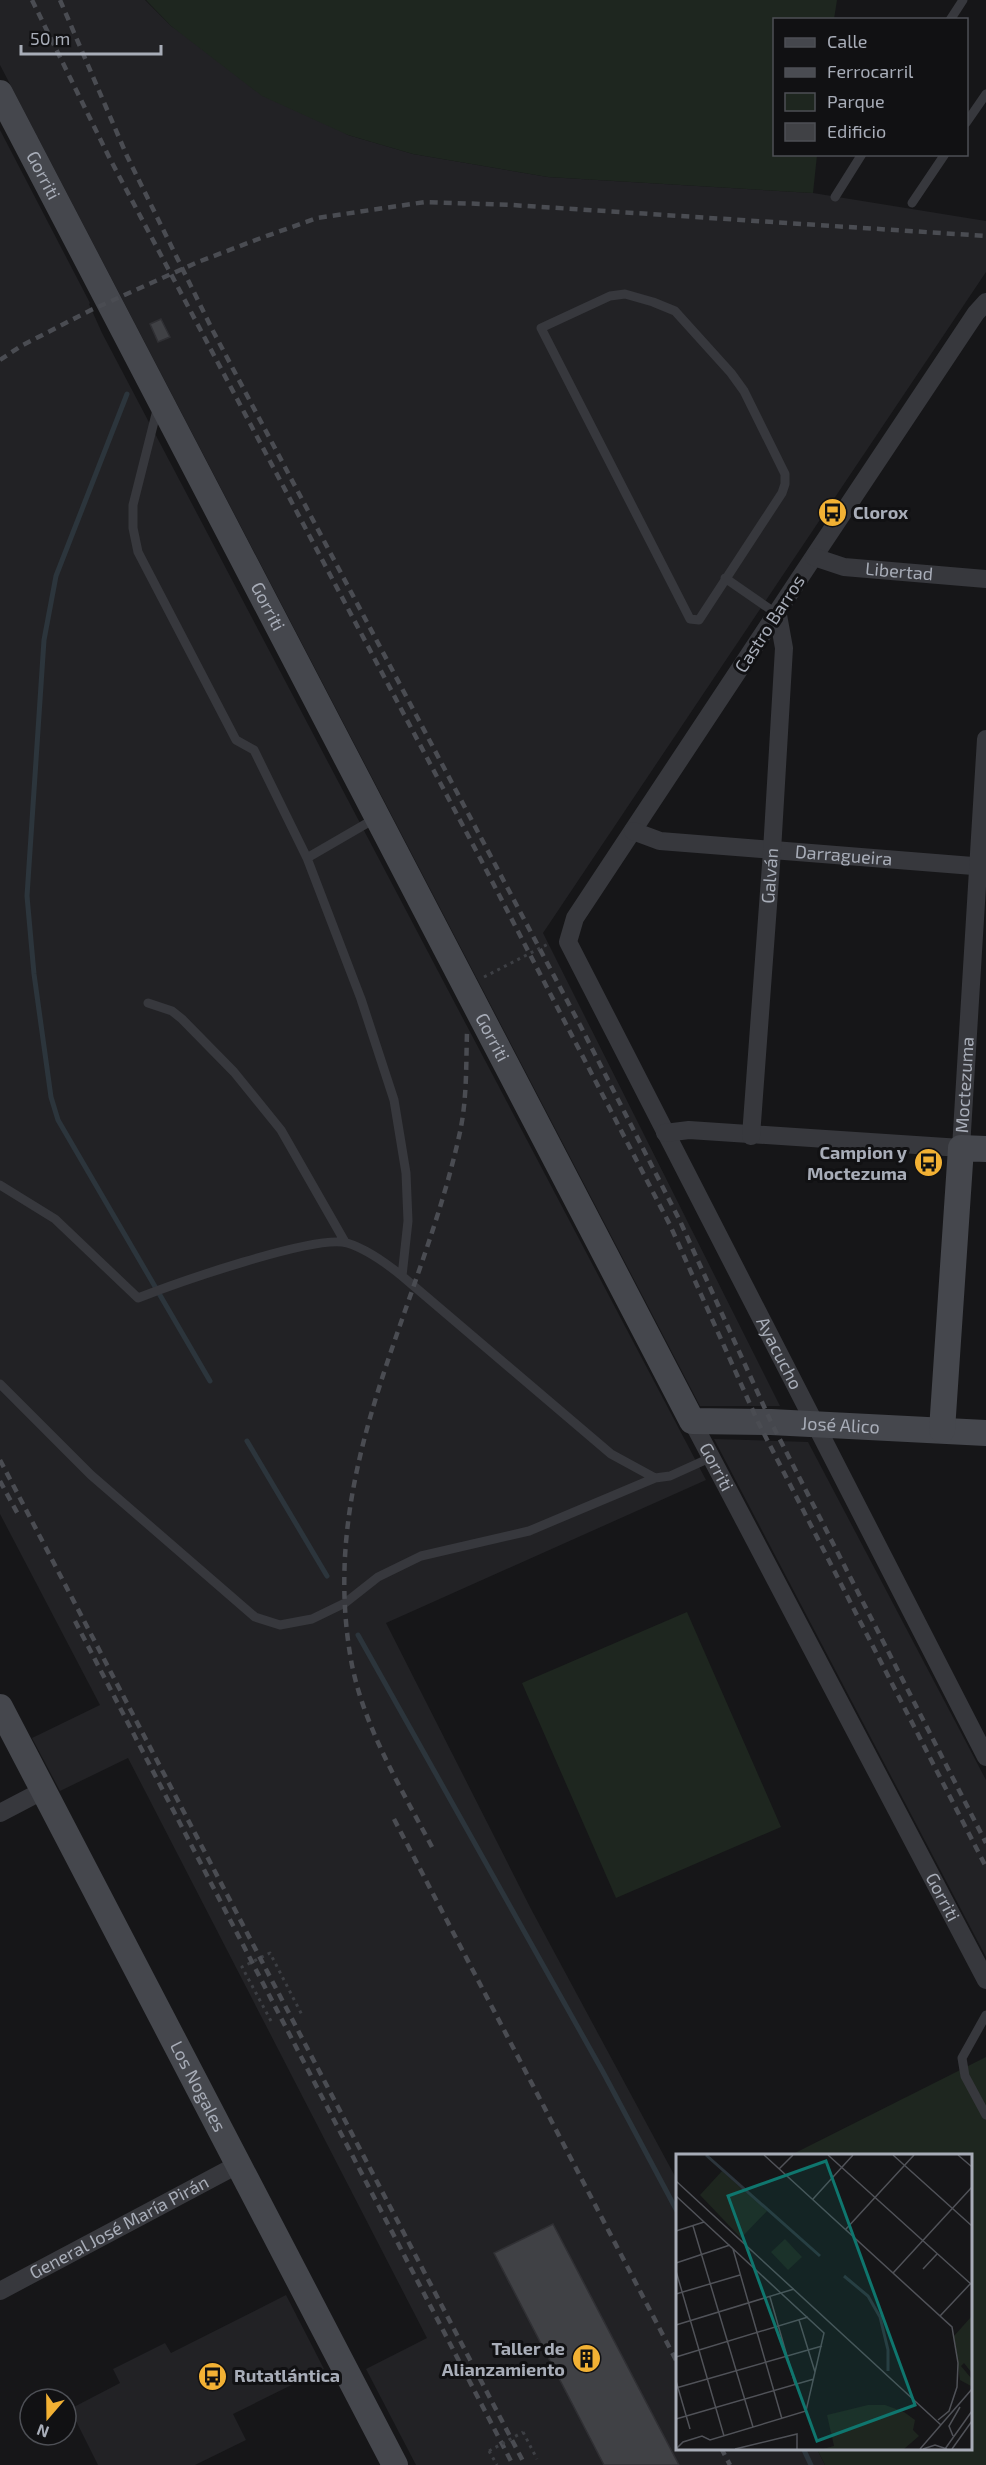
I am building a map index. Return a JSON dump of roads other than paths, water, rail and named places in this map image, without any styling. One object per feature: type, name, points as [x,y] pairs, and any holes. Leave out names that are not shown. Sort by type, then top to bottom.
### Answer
[{"type":"street","name":"Gorriti","points":[[0,93],[986,1980]]},
{"type":"street","name":"Castro Barros","points":[[572,952],[568,942],[575,918],[778,615],[976,313],[986,302]]},
{"type":"street","name":"Libertad","points":[[814,557],[844,567],[986,579]]},
{"type":"street","name":"Galván","points":[[751,1136],[784,648],[778,615]]},
{"type":"street","name":"Moctezuma","points":[[942,1430],[973,1149],[986,739]]},
{"type":"street","name":"Darragueira","points":[[633,831],[660,841],[983,867]]},
{"type":"street","name":"Ayacucho","points":[[572,952],[986,1757]]},
{"type":"street","points":[[665,1133],[689,1130],[751,1136],[973,1149]]},
{"type":"street","name":"José Alico","points":[[693,1421],[986,1433]]},
{"type":"street","name":"Los Nogales","points":[[0,1707],[395,2465]]},
{"type":"street","points":[[0,1813],[42,1791]]},
{"type":"street","name":"General José María Pirán","points":[[0,2291],[239,2164]]},
{"type":"lane","points":[[951,18],[963,0]]},
{"type":"lane","points":[[968,120],[986,94]]},
{"type":"lane","points":[[835,197],[861,156]]},
{"type":"lane","points":[[912,203],[944,156]]},
{"type":"lane","points":[[625,294],[675,311],[731,373],[744,391],[775,453],[785,474],[785,484],[782,493],[725,578],[699,620],[690,619],[541,328],[610,297],[625,294]]},
{"type":"lane","points":[[159,399],[133,505],[133,528],[138,552],[236,740],[254,750],[307,858],[361,999],[394,1100],[406,1173],[408,1221],[402,1276]]},
{"type":"lane","points":[[725,578],[778,615]]},
{"type":"lane","points":[[307,858],[378,817]]},
{"type":"lane","points":[[148,1003],[159,1005],[177,1015],[234,1072],[281,1130],[345,1242]]},
{"type":"lane","points":[[0,1185],[55,1220],[138,1298],[210,1272],[272,1255],[311,1245],[345,1242],[386,1263],[610,1454],[655,1478]]},
{"type":"lane","points":[[0,1384],[92,1475],[255,1617],[280,1625],[312,1619],[345,1603],[378,1576],[421,1556],[529,1531],[655,1478],[670,1476],[712,1457]]},
{"type":"lane","points":[[986,2015],[962,2058],[965,2076],[986,2115]]},
{"type":"waterway","points":[[127,394],[56,576],[44,640],[27,896],[34,974],[51,1097],[58,1120],[210,1381]]},
{"type":"waterway","points":[[247,1441],[327,1576]]},
{"type":"waterway","points":[[358,1635],[603,2072],[676,2209]]},
{"type":"waterway","points":[[804,2450],[811,2465]]},
{"type":"railway","points":[[32,0],[109,157],[480,858],[670,1225],[758,1422],[986,1867]]},
{"type":"railway","points":[[60,0],[127,156],[213,331],[580,1025],[680,1221],[771,1422],[986,1843]]},
{"type":"railway","points":[[0,360],[21,346],[91,310],[198,262],[261,238],[317,218],[425,202],[512,205],[986,236]]},
{"type":"railway","points":[[432,1847],[384,1756],[364,1709],[351,1660],[344,1589],[348,1521],[360,1455],[378,1391],[443,1198],[460,1132],[465,1095],[467,1032]]},
{"type":"railway","points":[[0,1460],[525,2465]]},
{"type":"railway","points":[[0,1481],[20,1518]]},
{"type":"railway","points":[[75,1621],[513,2465]]},
{"type":"railway","points":[[394,1819],[676,2360]]},
{"type":"railway","points":[[722,2450],[730,2465]]},
{"type":"place","name":"Clorox","points":[[832,513]]},
{"type":"place","name":"Campion y Moctezuma","points":[[928,1163]]},
{"type":"place","name":"Taller de Alianzamiento","points":[[586,2359]]},
{"type":"place","name":"Rutatlántica","points":[[213,2376]]}]
